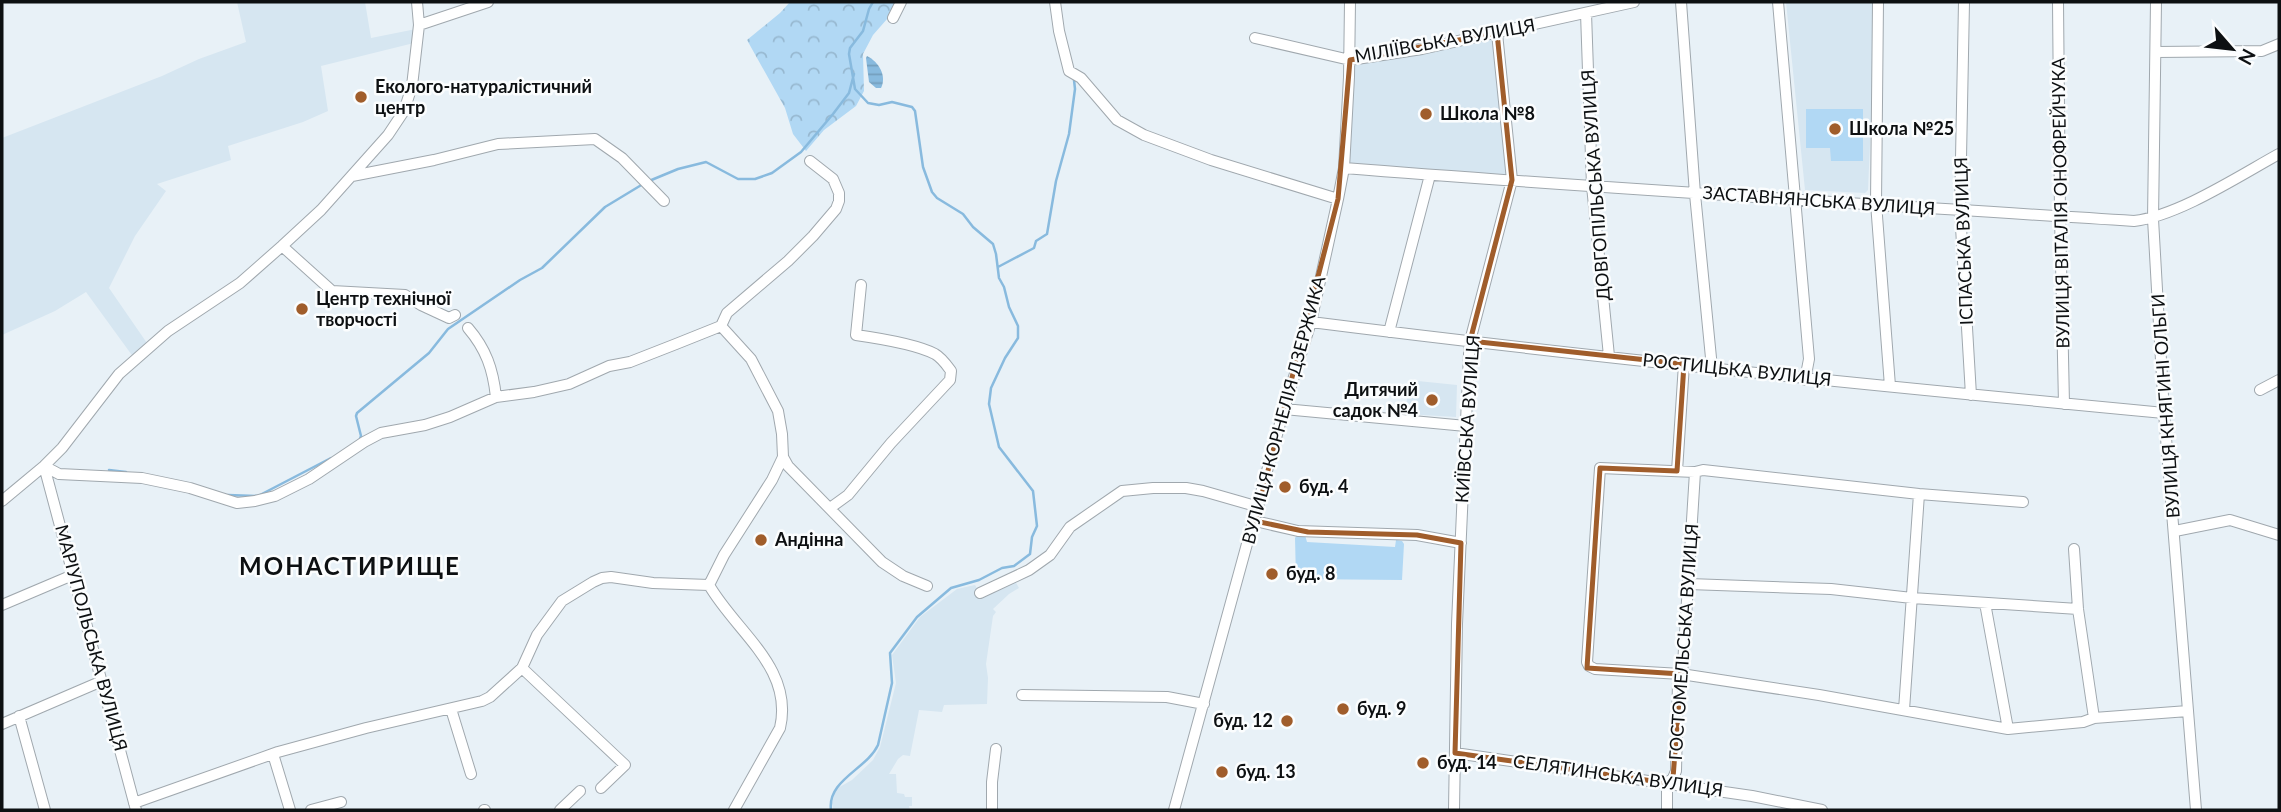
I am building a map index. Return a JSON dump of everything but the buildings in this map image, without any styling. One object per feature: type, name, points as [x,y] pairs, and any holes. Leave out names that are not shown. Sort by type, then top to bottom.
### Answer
[{"type":"street","points":[[2,501],[62,448],[119,374],[168,331],[240,283],[282,246],[352,176],[388,135],[407,103],[414,77],[419,25],[417,2]]},
{"type":"street","points":[[419,25],[488,2]]},
{"type":"street","points":[[893,18],[901,2]]},
{"type":"street","points":[[1055,2],[1069,71],[1081,78],[1117,120],[1144,135],[1211,160],[1338,200]]},
{"type":"street","name":"ВУЛИЦЯ КОРНЕЛІЯ ДЗЕРЖИКА","points":[[1174,810],[1284,409],[1311,322],[1338,200],[1343,168],[1350,60],[1350,2]]},
{"type":"street","name":"МІЛІЇВСЬКА ВУЛИЦЯ","points":[[1255,38],[1350,60],[1422,49],[1634,2]]},
{"type":"street","points":[[1681,2],[1695,194],[1712,368]]},
{"type":"street","points":[[1778,2],[1809,359],[1805,380]]},
{"type":"street","points":[[1878,2],[1876,203],[1890,386]]},
{"type":"street","name":"ІСПАСЬКА ВУЛИЦЯ","points":[[1964,2],[1960,210],[1971,395]]},
{"type":"street","name":"ВУЛИЦЯ ВІТАЛІЯ ОНОФРЕЙЧУКА","points":[[2058,2],[2064,404]]},
{"type":"street","name":"ВУЛИЦЯ КНЯГИНІ ОЛЬГИ","points":[[2156,2],[2153,219],[2164,413],[2196,810]]},
{"type":"street","name":"ДОВГОПІЛЬСЬКА ВУЛИЦЯ","points":[[1586,13],[1592,186],[1609,356]]},
{"type":"street","name":"КИЇВСЬКА ВУЛИЦЯ","points":[[1454,810],[1461,543],[1470,341],[1511,180],[1497,33]]},
{"type":"street","points":[[2156,52],[2262,51],[2279,44]]},
{"type":"street","points":[[352,176],[498,144],[595,139],[622,158],[664,201]]},
{"type":"street","name":"ЗАСТАВНЯНСЬКА ВУЛИЦЯ","points":[[1343,168],[1695,194],[1876,203],[2134,221],[2153,219],[2179,207],[2279,154]]},
{"type":"street","points":[[44,466],[60,474],[142,478],[190,488],[237,503],[255,501],[309,479],[382,433],[437,421],[496,397],[569,384],[609,366],[641,357],[721,326],[727,313],[788,261],[836,209],[839,193],[833,179],[810,161]]},
{"type":"street","points":[[1389,332],[1430,175]]},
{"type":"street","points":[[282,246],[332,291],[405,295],[449,318],[455,315]]},
{"type":"street","points":[[830,508],[848,495],[891,443],[950,380],[951,370],[944,360],[934,354],[884,339],[856,335],[862,285]]},
{"type":"street","name":"РОСТИЦЬКА ВУЛИЦЯ","points":[[1311,322],[1805,380],[2164,413]]},
{"type":"street","points":[[721,326],[751,359],[778,411],[783,457],[788,466],[882,562],[903,576],[926,586]]},
{"type":"street","points":[[468,328],[480,342],[490,362],[496,397]]},
{"type":"street","points":[[1676,471],[1684,365]]},
{"type":"street","points":[[2260,390],[2279,380]]},
{"type":"street","points":[[1284,409],[1466,426]]},
{"type":"street","points":[[709,585],[783,457]]},
{"type":"street","name":"МАРІУПОЛЬСЬКА ВУЛИЦЯ","points":[[44,466],[75,574],[135,807]]},
{"type":"street","points":[[2023,502],[1919,494],[1715,471],[1600,468],[1587,662],[1595,669],[1681,674],[1819,695],[2008,729],[2083,722],[2094,718],[2188,711]]},
{"type":"street","name":"ГОСТОМЕЛЬСЬКА ВУЛИЦЯ","points":[[1667,810],[1667,783],[1676,771],[1678,682],[1684,665],[1695,472]]},
{"type":"street","points":[[980,593],[1029,570],[1050,555],[1070,527],[1122,491],[1186,488],[1259,507]]},
{"type":"street","points":[[1903,710],[1919,494]]},
{"type":"street","points":[[2175,531],[2230,520],[2279,535]]},
{"type":"street","points":[[1255,521],[1298,531],[1417,535],[1461,543]]},
{"type":"street","points":[[2074,549],[2078,609],[2094,718]]},
{"type":"street","points":[[2,605],[75,574]]},
{"type":"street","points":[[135,807],[273,754],[366,728],[482,701],[522,668],[537,635],[562,601],[601,578],[709,585]]},
{"type":"street","points":[[1689,583],[1831,589],[1912,598],[2078,609]]},
{"type":"street","points":[[709,585],[763,654],[778,681],[783,698],[780,728],[734,810]]},
{"type":"street","points":[[1985,603],[2008,729]]},
{"type":"street","points":[[522,668],[625,765],[601,788]]},
{"type":"street","points":[[2,724],[102,681]]},
{"type":"street","points":[[1022,695],[1167,697],[1204,704]]},
{"type":"street","points":[[451,709],[471,774]]},
{"type":"street","points":[[19,716],[45,810]]},
{"type":"street","points":[[992,810],[996,749]]},
{"type":"street","name":"СЕЛЯТИНСЬКА ВУЛИЦЯ","points":[[1455,753],[1752,796],[1822,810]]},
{"type":"street","points":[[273,754],[290,810]]},
{"type":"street","points":[[560,810],[580,791]]},
{"type":"street","points":[[311,810],[341,802]]},
{"type":"highlighted area","points":[[1497,33],[1512,180],[1470,341],[1684,364],[1677,471],[1600,468],[1587,668],[1681,674],[1673,778],[1667,783],[1455,753],[1461,543],[1417,535],[1308,532],[1255,521],[1338,199],[1350,60]]},
{"type":"shaded area","points":[[237,2],[365,2],[371,38],[416,29],[414,43],[321,66],[328,111],[303,122],[228,146],[231,160],[157,184],[166,191],[135,236],[109,288],[149,346],[134,358],[86,292],[55,311],[2,335],[2,138],[246,42]]},
{"type":"shaded area","name":"Школа №25","points":[[1786,2],[1874,2],[1868,190],[1865,193],[1805,190]]},
{"type":"shaded area","name":"Школа №8","points":[[1496,34],[1511,180],[1344,167],[1351,61]]},
{"type":"shaded area","points":[[867,56],[881,70],[881,88],[876,88],[869,82]]},
{"type":"shaded area","name":"Дитячий садок №4","points":[[1408,380],[1457,385],[1456,417],[1406,414]]},
{"type":"shaded area","points":[[1015,581],[1019,588],[993,609],[996,612],[993,616],[986,664],[987,704],[944,705],[942,712],[919,710],[910,756],[903,755],[898,759],[889,774],[896,774],[897,793],[912,797],[910,810],[833,810],[836,789],[852,780],[873,760],[880,747],[896,683],[892,655],[920,617],[957,589],[975,585],[980,593]]},
{"type":"green space","points":[[790,2],[902,2],[873,35],[863,54],[864,91],[856,106],[824,130],[806,151],[793,134],[785,108],[747,40]]},
{"type":"green space","points":[[1806,109],[1863,109],[1863,161],[1831,161],[1830,148],[1806,148]]},
{"type":"green space","points":[[1297,535],[1305,535],[1307,542],[1395,547],[1396,540],[1402,541],[1402,580],[1296,579]]},
{"type":"waterway","points":[[831,810],[835,791],[878,745],[892,683],[890,653],[917,617],[951,588],[1014,566],[1030,554],[1032,537],[1037,526],[1033,491],[999,447],[989,404],[991,388],[1018,338],[1018,326],[999,278],[993,244],[973,227],[963,214],[932,192],[923,167],[915,111],[912,107],[892,102],[879,105],[868,103],[855,89],[850,48],[863,31],[873,2]]},
{"type":"waterway","points":[[649,181],[678,169],[706,162],[738,179],[755,179],[772,173],[801,152],[833,114],[849,93],[854,74]]},
{"type":"waterway","points":[[998,267],[1034,248],[1036,241],[1047,234],[1056,181],[1069,134],[1074,80]]},
{"type":"waterway","points":[[360,439],[357,413],[429,353],[448,329],[542,268],[605,207],[643,184]]},
{"type":"waterway","points":[[228,495],[258,496],[331,458]]},
{"type":"waterway","points":[[109,470],[126,472]]},
{"type":"place","name":"Еколого-натуралістичний центр","points":[[361,97]]},
{"type":"place","name":"Школа №8","points":[[1426,114]]},
{"type":"place","name":"Школа №25","points":[[1835,129]]},
{"type":"place","name":"Центр технічної творчості","points":[[302,309]]},
{"type":"place","name":"Дитячий садок №4","points":[[1432,400]]},
{"type":"place","name":"буд. 4","points":[[1285,487]]},
{"type":"place","name":"Андінна","points":[[761,540]]},
{"type":"place","name":"буд. 8","points":[[1272,574]]},
{"type":"place","name":"буд. 9","points":[[1343,709]]},
{"type":"place","name":"буд. 12","points":[[1287,721]]},
{"type":"place","name":"буд. 14","points":[[1423,763]]},
{"type":"place","name":"буд. 13","points":[[1222,772]]},
{"type":"district","name":"МОНАСТИРИЩЕ","points":[[350,567]]}]
